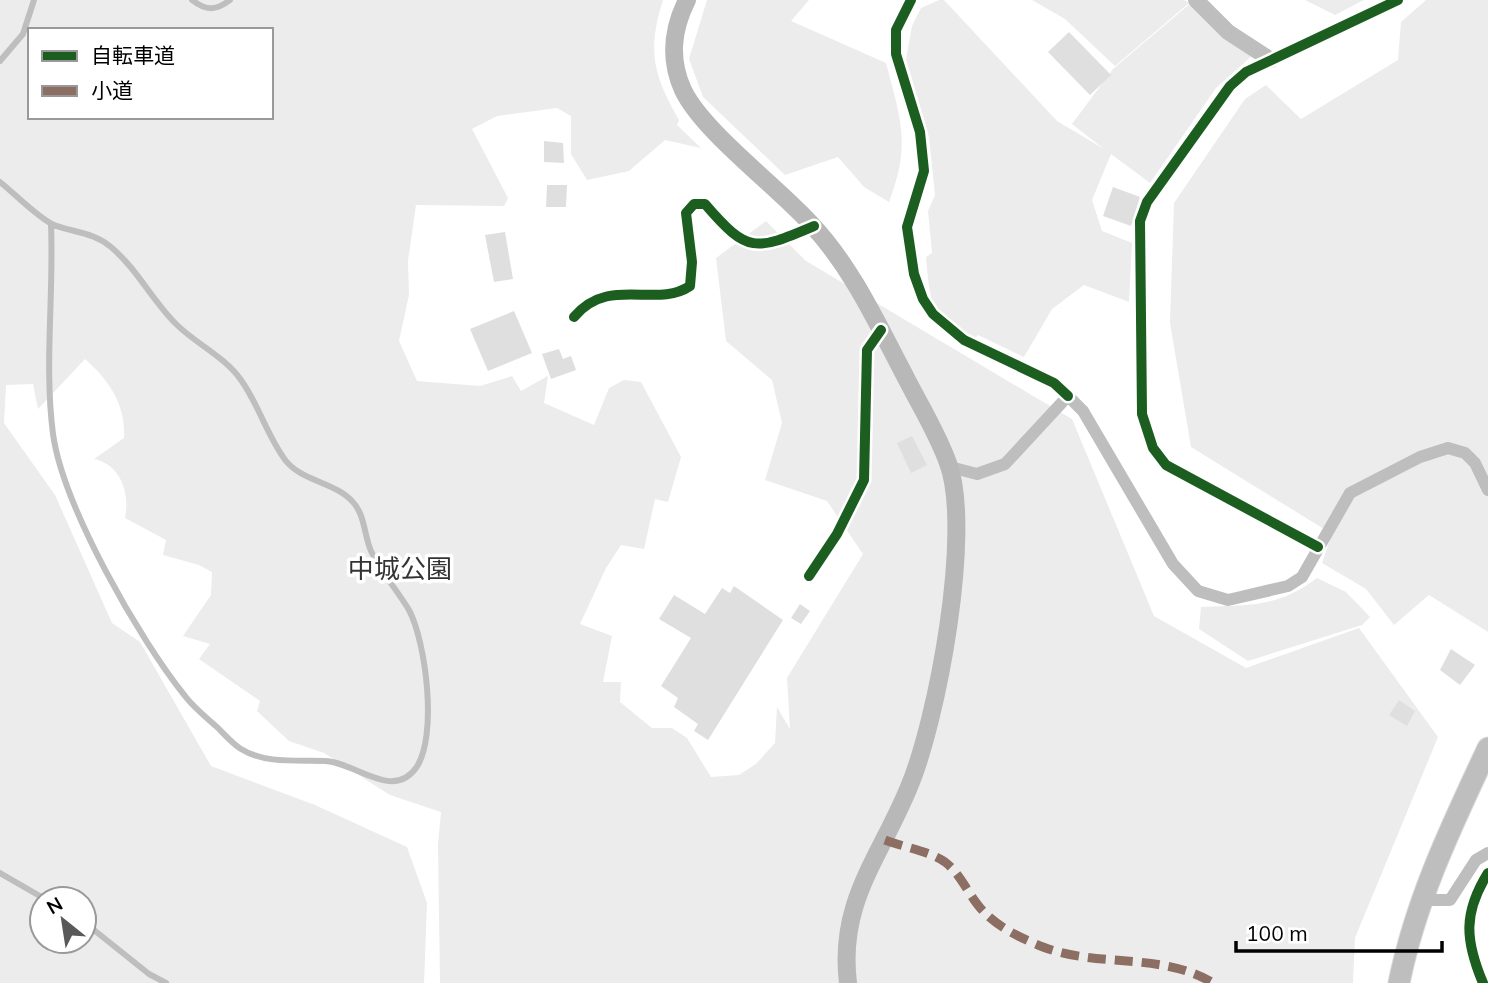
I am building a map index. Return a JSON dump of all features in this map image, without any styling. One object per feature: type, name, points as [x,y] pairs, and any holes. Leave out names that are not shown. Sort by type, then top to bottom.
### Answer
[{"type":"highway","points":[[1399,983],[1420,900],[1488,748]]},
{"type":"main road","points":[[687,0],[675,28],[673,50],[676,72],[685,93],[702,116],[814,226],[867,301],[950,467],[958,518],[957,541],[932,707],[910,785],[851,910],[845,960],[848,983]]},
{"type":"street","points":[[911,0],[896,30],[896,54],[919,132],[923,158],[924,171],[907,227],[914,274],[923,299],[933,314],[964,340],[1054,383],[1083,411],[1173,564],[1198,591],[1228,600],[1288,586],[1302,577],[1350,493],[1420,457],[1448,448],[1465,453],[1475,463],[1488,491]]},
{"type":"street","points":[[1196,0],[1228,32],[1271,60]]},
{"type":"street","points":[[1318,547],[1166,465],[1153,448],[1142,415],[1140,221],[1147,202],[1230,86],[1246,72],[1398,0]]},
{"type":"street","points":[[574,317],[583,307],[598,298],[646,292],[678,294],[690,286],[692,262],[686,213],[694,204],[705,204],[737,239],[753,244],[769,245],[814,226]]},
{"type":"street","points":[[809,576],[837,534],[864,480],[867,350],[881,330]]},
{"type":"street","points":[[950,467],[977,474],[1005,464],[1068,396]]},
{"type":"street","points":[[1420,900],[1450,900],[1476,860],[1488,853]]},
{"type":"street","points":[[1483,983],[1473,958],[1469,912],[1488,873]]},
{"type":"lane","points":[[0,61],[23,34],[34,0]]},
{"type":"lane","points":[[192,0],[206,9],[219,8],[230,0]]},
{"type":"lane","points":[[0,182],[51,225],[88,232],[107,243],[125,260],[178,325],[242,381],[288,464],[342,494],[356,507],[370,549],[410,611],[420,635],[428,690],[425,740],[419,765],[408,776],[396,783],[382,781],[348,765],[329,761],[289,761],[241,749],[187,699],[163,666],[93,547],[68,487],[53,438],[49,382],[51,225]]},
{"type":"lane","points":[[0,873],[28,889]]},
{"type":"lane","points":[[98,933],[149,974],[166,983]]},
{"type":"green space","name":"中城公園","points":[[0,0],[663,0],[654,48],[658,75],[679,120],[677,125],[701,148],[665,140],[629,171],[587,180],[571,154],[571,116],[557,108],[497,116],[472,129],[508,198],[504,206],[416,205],[408,261],[409,295],[399,341],[417,381],[480,386],[512,376],[521,391],[548,376],[544,403],[594,425],[609,388],[624,380],[641,382],[681,457],[668,502],[655,499],[644,549],[621,545],[606,568],[580,624],[612,636],[603,682],[621,682],[620,702],[652,728],[672,728],[687,738],[711,777],[739,775],[756,764],[775,743],[777,707],[790,729],[787,678],[863,554],[827,501],[765,480],[782,423],[772,380],[726,341],[716,258],[766,221],[806,261],[1072,419],[1154,616],[1246,668],[1359,628],[1438,737],[1355,938],[1353,983],[440,983],[438,844],[441,812],[390,795],[324,753],[289,741],[257,711],[260,701],[199,659],[210,644],[183,636],[211,595],[212,572],[199,565],[163,555],[166,540],[125,518],[126,499],[122,481],[111,467],[94,459],[124,438],[122,415],[114,394],[102,376],[85,359],[38,409],[33,384],[6,385],[4,423],[55,495],[112,623],[140,642],[211,766],[315,805],[407,847],[427,903],[424,983],[0,983]]},
{"type":"green space","points":[[707,0],[809,0],[791,21],[886,63],[896,101],[902,148],[896,182],[889,202],[864,187],[838,157],[785,175],[703,97],[689,59]]},
{"type":"green space","points":[[944,0],[1057,121],[1104,149],[1072,124],[1113,69],[1192,2],[1253,55],[1216,88],[1150,183],[1111,154],[1092,200],[1102,231],[1132,243],[1129,302],[1084,285],[1052,309],[1024,357],[978,335],[975,338],[949,320],[936,306],[929,288],[926,257],[932,253],[928,211],[935,195],[929,137],[906,59],[912,26],[921,8]]},
{"type":"green space","points":[[1032,0],[1184,0],[1189,3],[1115,66],[1065,19]]},
{"type":"green space","points":[[1305,0],[1364,0],[1335,15]]},
{"type":"green space","points":[[1426,0],[1488,0],[1488,632],[1429,595],[1394,625],[1366,589],[1322,563],[1332,534],[1191,447],[1170,323],[1174,203],[1245,99],[1266,85],[1301,119],[1398,60],[1401,22]]},
{"type":"green space","points":[[1317,578],[1346,592],[1370,617],[1362,625],[1248,661],[1199,629],[1201,607],[1248,605],[1275,600]]},
{"type":"building","points":[[1069,32],[1111,75],[1090,95],[1048,52]]},
{"type":"building","points":[[544,141],[563,143],[564,163],[544,162]]},
{"type":"building","points":[[547,185],[567,185],[566,207],[546,207]]},
{"type":"building","points":[[1113,187],[1140,197],[1131,226],[1103,216]]},
{"type":"building","points":[[505,232],[513,279],[494,282],[485,235]]},
{"type":"building","points":[[514,311],[532,353],[488,371],[470,329]]},
{"type":"building","points":[[559,349],[563,359],[571,356],[576,370],[551,379],[542,354]]},
{"type":"building","points":[[912,436],[927,465],[911,473],[897,443]]},
{"type":"building","points":[[734,586],[783,620],[708,740],[694,731],[698,724],[674,707],[678,698],[661,686],[691,638],[659,619],[674,595],[705,614],[722,588],[730,593]]},
{"type":"building","points":[[800,604],[810,611],[801,624],[791,618]]},
{"type":"building","points":[[1451,649],[1475,665],[1460,685],[1440,670]]},
{"type":"building","points":[[1399,700],[1415,711],[1407,726],[1389,715]]},
{"type":"marked path","points":[[885,840],[924,852],[945,862],[990,918],[1035,944],[1086,957],[1173,967],[1213,983]]},
{"type":"cycle path","points":[[911,0],[896,30],[896,54],[920,132],[924,171],[907,227],[914,274],[923,299],[933,314],[964,340],[1054,383],[1068,396]]},
{"type":"cycle path","points":[[1318,547],[1166,465],[1153,448],[1142,414],[1140,221],[1147,202],[1230,86],[1246,72],[1398,0]]},
{"type":"cycle path","points":[[574,317],[602,298],[617,295],[662,295],[690,286],[692,262],[686,213],[694,204],[705,204],[732,232],[743,240],[754,243],[778,240],[814,226]]},
{"type":"cycle path","points":[[809,576],[837,534],[864,480],[867,350],[881,330]]},
{"type":"cycle path","points":[[1483,983],[1473,953],[1469,927],[1474,901],[1488,873]]}]
